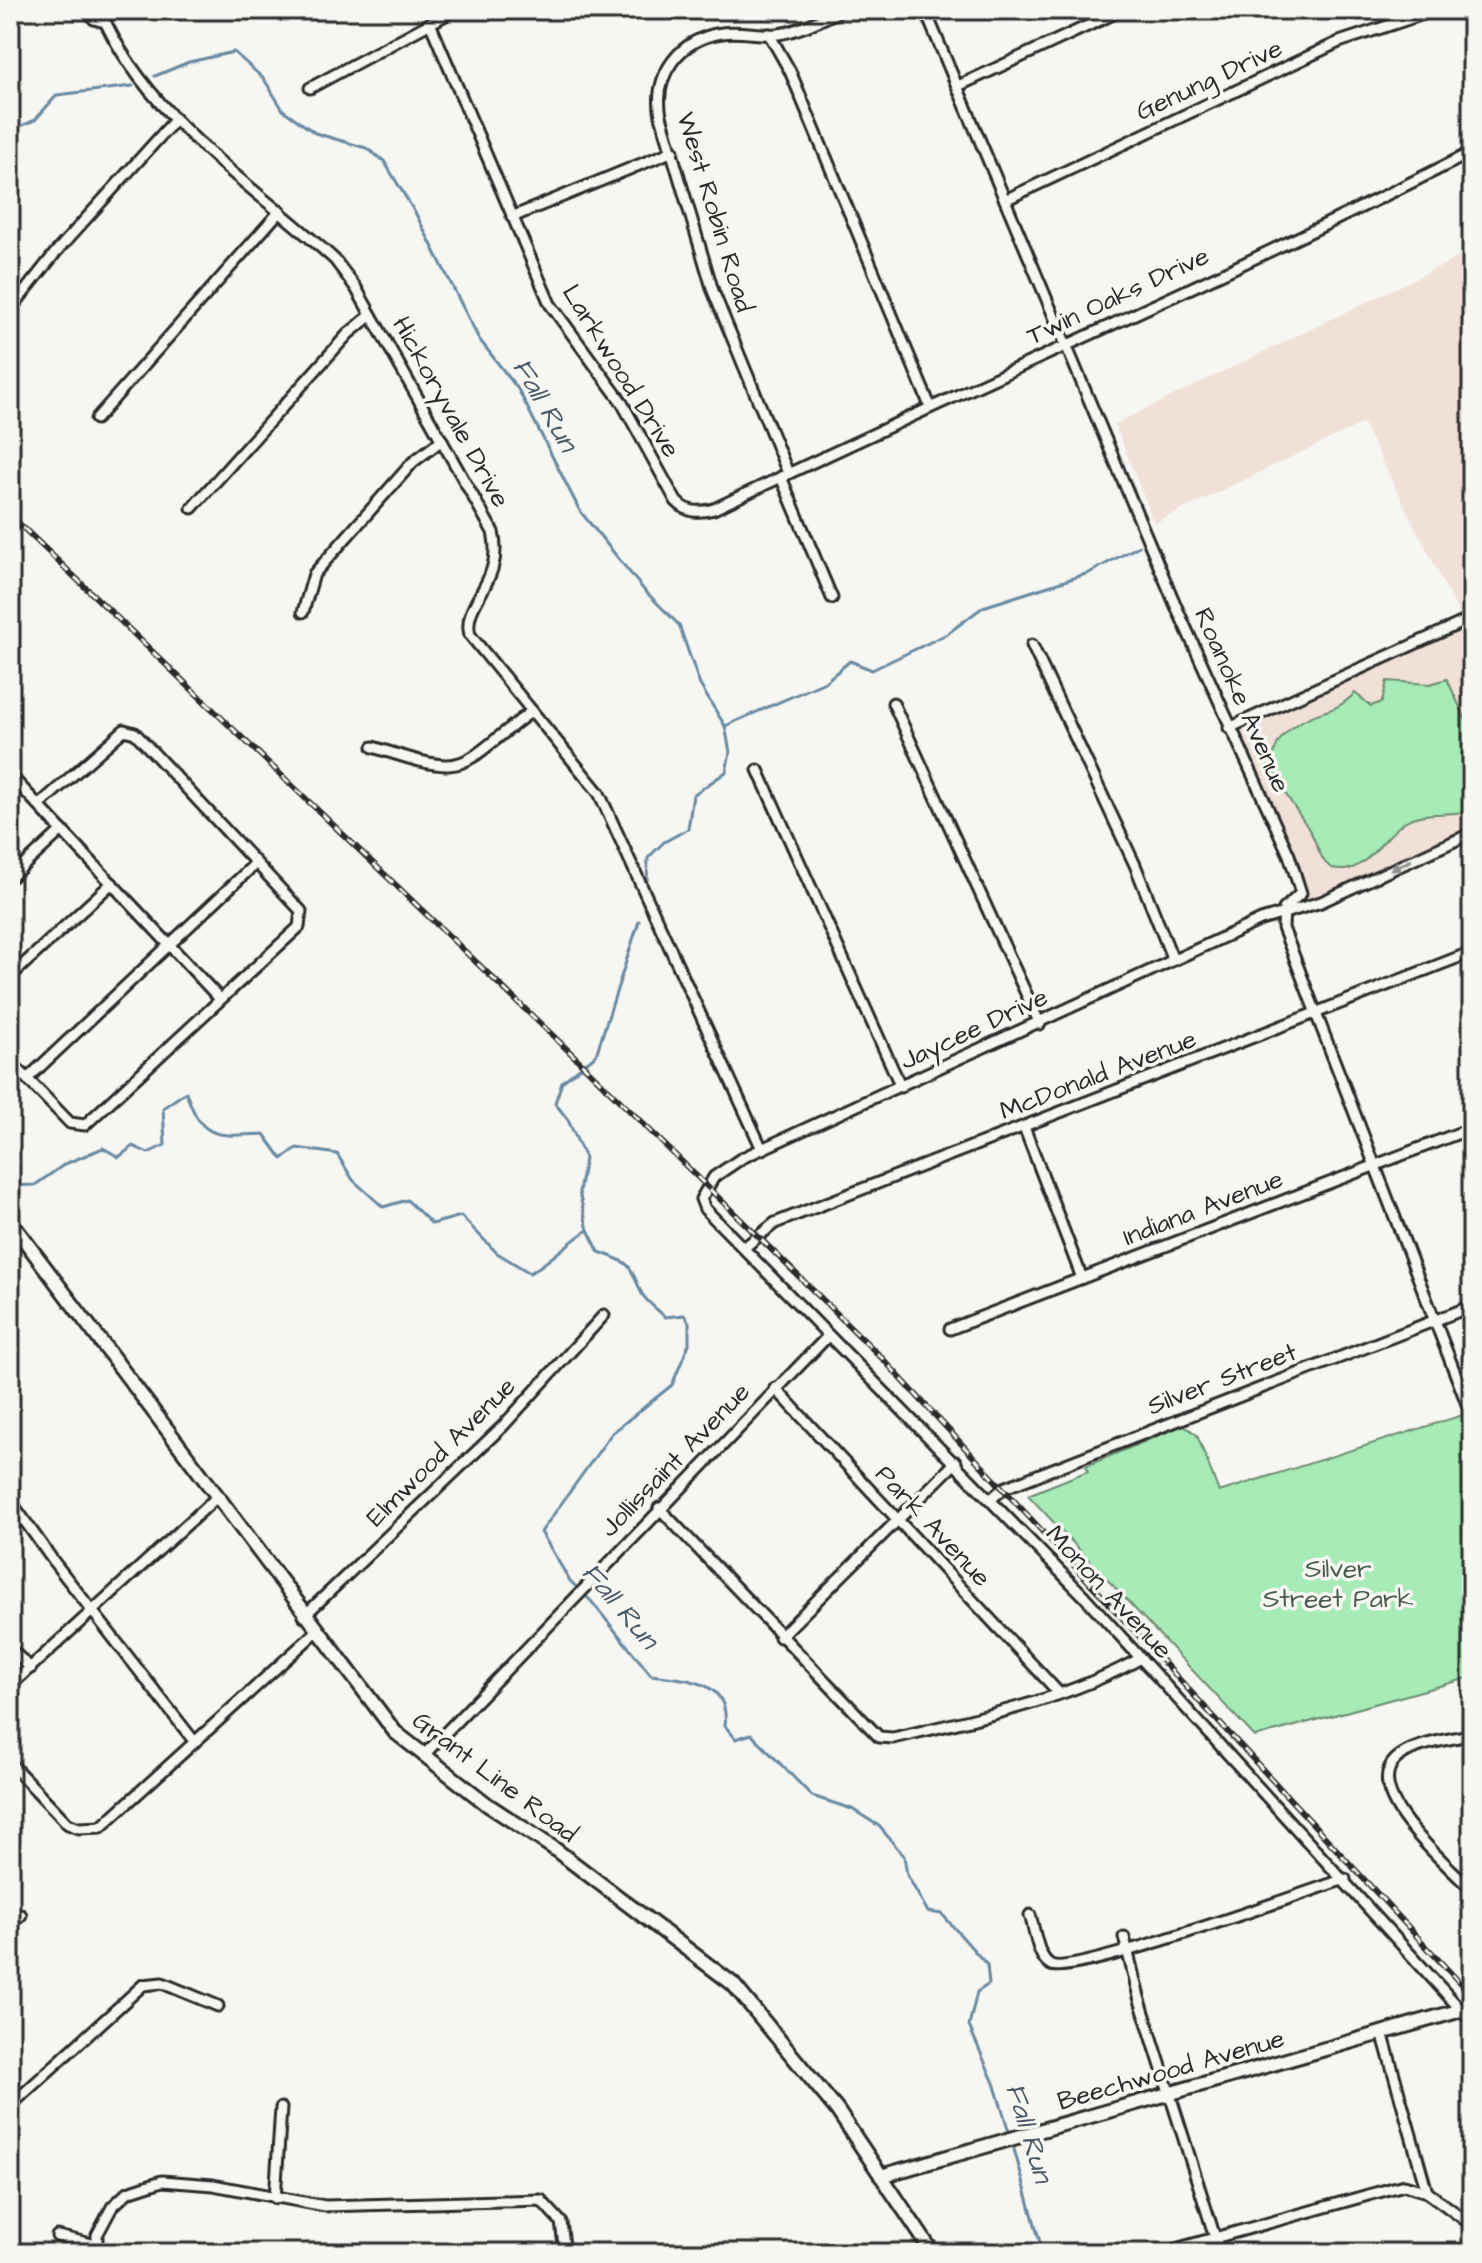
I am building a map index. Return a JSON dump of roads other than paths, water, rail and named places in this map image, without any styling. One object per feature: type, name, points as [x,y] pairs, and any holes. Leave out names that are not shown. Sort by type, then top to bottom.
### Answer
[{"type":"main road","name":"Grant Line Road","points":[[10,1221],[316,1632],[395,1732],[423,1756],[733,1984],[837,2110],[933,2253]]},
{"type":"main road","name":"Beechwood Avenue","points":[[881,2176],[1466,2008]]},
{"type":"street","name":"Hickoryvale Drive","points":[[89,10],[94,19],[100,15],[149,90],[175,120],[343,269],[371,315],[488,522],[495,543],[495,563],[489,584],[468,618],[470,635],[588,777],[762,1149]]},
{"type":"street","points":[[310,88],[455,10]]},
{"type":"street","name":"West Robin Road","points":[[832,598],[713,291],[659,105],[662,81],[673,59],[703,37],[725,32],[769,34],[799,28],[842,10]]},
{"type":"street","name":"Roanoke Avenue","points":[[925,10],[1229,728],[1300,886],[1300,898],[1283,912]]},
{"type":"street","points":[[958,86],[1122,10]]},
{"type":"street","name":"Genung Drive","points":[[1005,200],[1339,42],[1436,10]]},
{"type":"street","name":"Larkwood Drive","points":[[430,23],[550,304],[621,401],[682,507],[705,511],[784,475]]},
{"type":"street","points":[[769,34],[796,85],[930,406]]},
{"type":"street","points":[[10,310],[56,252],[175,120]]},
{"type":"street","points":[[512,217],[673,151]]},
{"type":"street","name":"Twin Oaks Drive","points":[[784,475],[1066,346],[1472,152]]},
{"type":"street","points":[[96,419],[280,211]]},
{"type":"street","points":[[192,508],[348,334],[371,315]]},
{"type":"street","points":[[303,612],[314,574],[413,462],[442,440]]},
{"type":"street","points":[[1229,728],[1472,618]]},
{"type":"street","points":[[1032,645],[1135,865],[1173,960]]},
{"type":"street","points":[[893,703],[1040,1024]]},
{"type":"street","points":[[373,747],[436,766],[454,767],[472,760],[532,711]]},
{"type":"street","points":[[10,1061],[70,1123],[85,1125],[299,927],[301,911],[135,733],[124,730],[39,805]]},
{"type":"street","points":[[758,770],[901,1087]]},
{"type":"street","points":[[10,775],[220,999]]},
{"type":"street","points":[[10,878],[62,830]]},
{"type":"street","name":"Jaycee Drive","points":[[702,1204],[701,1195],[719,1172],[762,1149],[1040,1024],[1173,960],[1283,912],[1321,902],[1472,833]]},
{"type":"street","points":[[27,1079],[256,863]]},
{"type":"street","points":[[10,977],[112,883]]},
{"type":"street","points":[[1283,912],[1283,928],[1469,1409]]},
{"type":"street","name":"McDonald Avenue","points":[[745,1247],[775,1223],[1472,952]]},
{"type":"street","points":[[1024,1127],[1082,1278]]},
{"type":"street","name":"Indiana Avenue","points":[[950,1329],[1472,1128]]},
{"type":"street","name":"Monon Avenue","points":[[702,1204],[828,1336],[956,1462],[1141,1658],[1466,2008],[1472,2022]]},
{"type":"street","name":"Silver Street","points":[[991,1499],[1004,1488],[1472,1306]]},
{"type":"street","name":"Elmwood Avenue","points":[[304,1616],[503,1426],[604,1315]]},
{"type":"street","name":"Jollissaint Avenue","points":[[423,1756],[828,1336]]},
{"type":"street","name":"Park Avenue","points":[[775,1388],[1059,1693]]},
{"type":"street","points":[[780,1637],[956,1462]]},
{"type":"street","points":[[10,1686],[217,1497]]},
{"type":"street","points":[[10,1500],[194,1741]]},
{"type":"street","points":[[659,1508],[879,1737],[917,1733],[1059,1693],[1141,1658]]},
{"type":"street","points":[[10,1763],[68,1824],[91,1829],[101,1827],[126,1808],[194,1741],[316,1632]]},
{"type":"street","points":[[10,1649],[31,1668]]},
{"type":"street","points":[[1472,1734],[1397,1757],[1386,1772],[1386,1789],[1395,1810],[1472,1890]]},
{"type":"street","points":[[1030,1915],[1042,1956],[1052,1965],[1064,1967],[1127,1950],[1345,1879]]},
{"type":"street","points":[[10,1926],[21,1915]]},
{"type":"street","points":[[1124,1937],[1220,2253]]},
{"type":"street","points":[[10,2106],[143,1985],[162,1983],[218,2006]]},
{"type":"street","points":[[1382,2032],[1427,2192]]},
{"type":"street","points":[[275,2198],[281,2108]]},
{"type":"street","points":[[57,2236],[96,2249],[112,2207],[128,2192],[150,2183],[213,2185],[339,2207],[541,2200],[561,2222],[565,2253]]},
{"type":"street","points":[[1161,2253],[1391,2187],[1412,2186],[1427,2192],[1472,2225]]},
{"type":"waterway","name":"Fall Run","points":[[155,76],[189,62],[234,52],[264,79],[283,110],[315,133],[366,148],[384,161],[417,216],[479,339],[518,389],[580,511],[644,590],[679,625],[700,685],[725,726],[730,752],[726,772],[693,795],[688,829],[664,842],[648,858],[647,881]]},
{"type":"waterway","name":"Fall Run","points":[[10,131],[35,120],[57,95],[133,86]]},
{"type":"waterway","points":[[725,726],[825,682],[850,661],[872,670],[947,634],[983,607],[1089,573],[1139,546]]},
{"type":"waterway","name":"Fall Run","points":[[639,921],[596,1055],[562,1082],[555,1103],[568,1120],[585,1158],[579,1192],[588,1230],[599,1252],[628,1266],[644,1297],[665,1317],[684,1315],[689,1322],[689,1344],[672,1385],[612,1433],[541,1532],[570,1581],[591,1601],[651,1675],[691,1681],[713,1691],[725,1711],[725,1726],[736,1739],[751,1734],[812,1796],[852,1809],[879,1826],[904,1856],[907,1875],[928,1912],[942,1914],[987,1965],[989,1984],[977,1992],[969,2026],[994,2083],[1010,2135]]},
{"type":"waterway","points":[[10,1186],[35,1185],[65,1164],[103,1148],[119,1157],[133,1146],[148,1153],[165,1145],[163,1108],[186,1092],[198,1120],[213,1132],[223,1135],[264,1134],[282,1159],[297,1148],[337,1154],[353,1180],[383,1207],[407,1200],[432,1224],[461,1216],[497,1253],[530,1273],[588,1230]]},
{"type":"waterway","name":"Fall Run","points":[[1012,2142],[1043,2253]]},
{"type":"railway","points":[[10,515],[574,1056],[883,1359],[1472,1996]]},
{"type":"park label","name":"Silver Street Park","points":[[1338,1584]]}]
